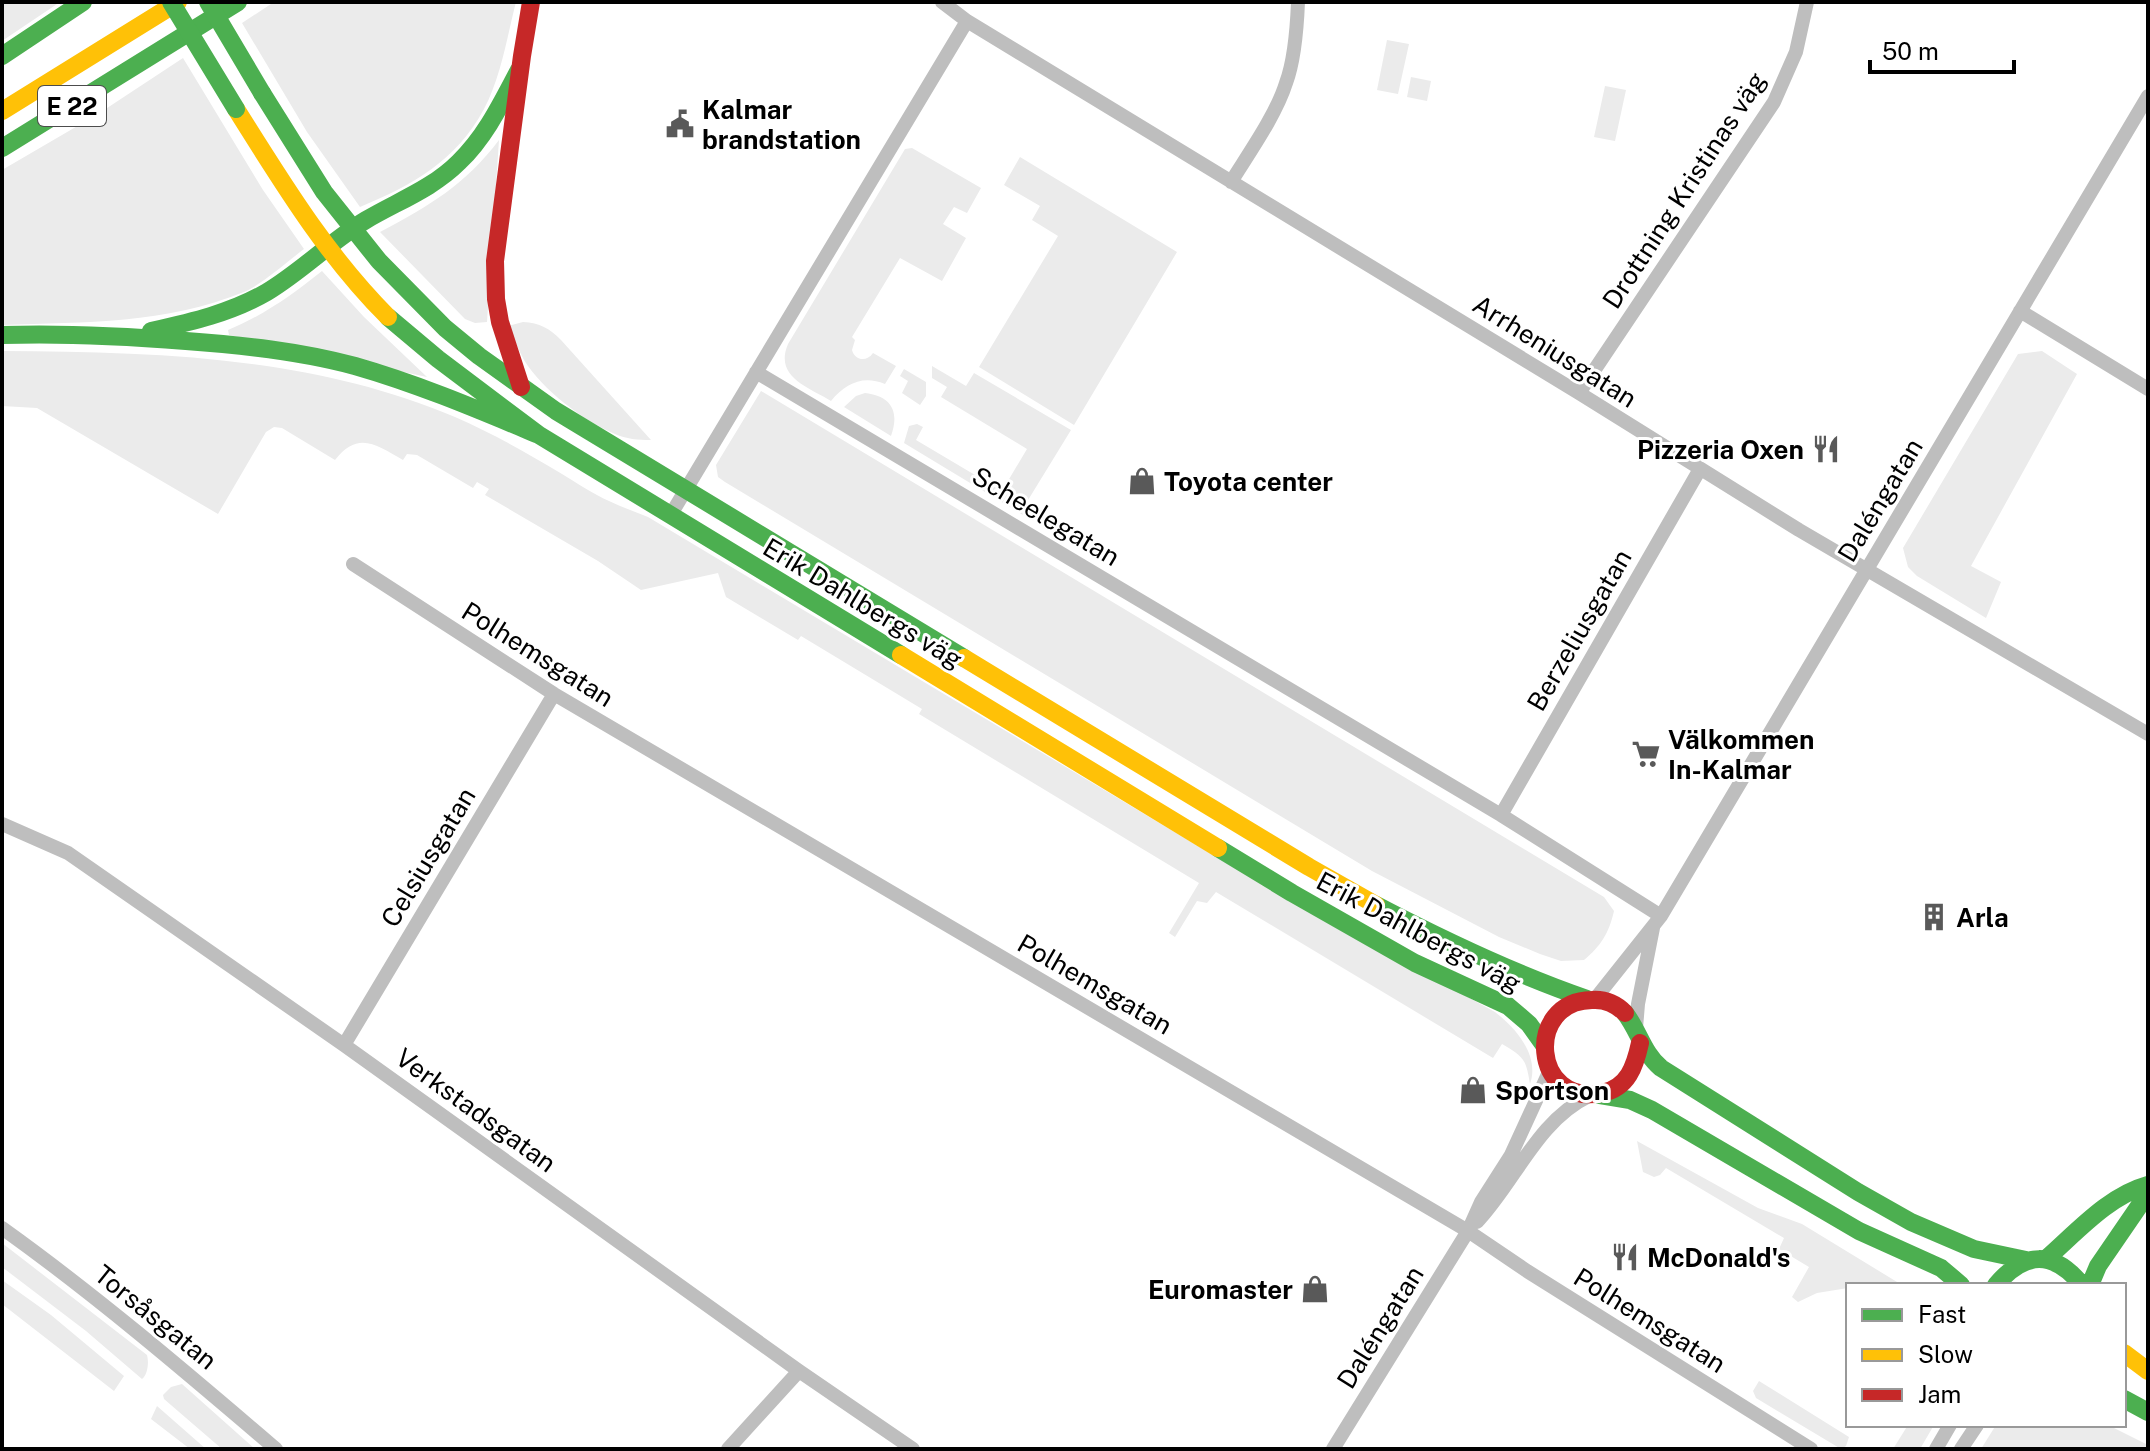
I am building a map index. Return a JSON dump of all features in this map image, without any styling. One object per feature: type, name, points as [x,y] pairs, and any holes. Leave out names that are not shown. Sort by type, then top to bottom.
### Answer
[{"type":"main road","points":[[2,56],[83,2]]},
{"type":"main road","name":"Erik Dahlbergs väg","points":[[171,2],[279,177],[347,273],[421,345],[475,388],[539,435],[670,516],[1292,893],[1415,963],[1508,1006],[1529,1024],[1544,1045],[1550,1070]]},
{"type":"main road","name":"E 22","points":[[2,111],[178,2]]},
{"type":"main road","name":"Erik Dahlbergs väg","points":[[208,2],[324,192],[379,261],[445,328],[556,411],[1391,914],[1542,985],[1620,1008],[1632,1020],[1638,1036],[1657,1065],[1902,1217],[1968,1247],[2026,1260],[2046,1259]]},
{"type":"main road","name":"E 22","points":[[2,148],[238,2]]},
{"type":"main road","points":[[521,387],[500,323],[495,271],[519,70],[531,2]]},
{"type":"main road","points":[[127,336],[205,319],[238,308],[267,292],[352,229],[450,172],[487,128],[519,70]]},
{"type":"main road","points":[[2,335],[127,336],[259,348],[354,366],[405,381],[539,435]]},
{"type":"main road","points":[[1544,1045],[1546,1034],[1557,1014],[1576,1002],[1591,999]]},
{"type":"main road","points":[[1596,1095],[1612,1091],[1630,1077],[1640,1055],[1638,1036]]},
{"type":"main road","points":[[1550,1070],[1555,1079],[1571,1090],[1630,1100],[1652,1110],[1859,1230],[1934,1264],[1959,1283]]},
{"type":"main road","points":[[2046,1259],[2114,1200],[2148,1185]]},
{"type":"main road","points":[[2091,1283],[2098,1266],[2148,1193]]},
{"type":"main road","points":[[2046,1259],[2067,1268],[2080,1283]]},
{"type":"main road","points":[[1998,1283],[2009,1270],[2026,1260]]},
{"type":"main road","points":[[2126,1354],[2148,1371]]},
{"type":"main road","points":[[2126,1400],[2148,1412]]},
{"type":"street","name":"Arrheniusgatan","points":[[942,2],[967,21],[1700,469],[2148,734]]},
{"type":"street","points":[[1231,182],[1287,83],[1297,28],[1298,2]]},
{"type":"street","name":"Drottning Kristinas väg","points":[[1579,393],[1774,102],[1796,52],[1807,2]]},
{"type":"street","points":[[670,516],[967,21]]},
{"type":"street","name":"Daléngatan","points":[[1591,999],[1657,922],[2148,96]]},
{"type":"street","points":[[2020,311],[2148,389]]},
{"type":"street","name":"Scheelegatan","points":[[756,372],[1501,815],[1657,922]]},
{"type":"street","name":"Berzeliusgatan","points":[[1501,815],[1700,469]]},
{"type":"street","name":"Polhemsgatan","points":[[353,564],[554,694],[1468,1231],[1811,1449]]},
{"type":"street","name":"Celsiusgatan","points":[[344,1045],[554,694]]},
{"type":"street","name":"Verkstadsgatan","points":[[2,824],[68,853],[913,1449]]},
{"type":"street","name":"Daléngatan","points":[[1638,1036],[1638,1004],[1657,922]]},
{"type":"street","name":"Daléngatan","points":[[1333,1449],[1468,1231],[1481,1202],[1511,1155],[1550,1070]]},
{"type":"street","name":"Daléngatan","points":[[1468,1231],[1492,1206],[1564,1110],[1596,1095]]},
{"type":"street","name":"Torsåsgatan","points":[[2,1228],[170,1358],[276,1449]]},
{"type":"street","points":[[728,1449],[799,1371]]},
{"type":"street","points":[[1936,1449],[1949,1427]]},
{"type":"street","points":[[1961,1449],[1976,1427]]},
{"type":"shaded area","points":[[2,2],[60,2],[2,41]]},
{"type":"shaded area","points":[[274,2],[516,2],[495,84],[473,127],[431,169],[398,190],[360,207],[307,132],[242,23]]},
{"type":"shaded area","points":[[1387,40],[1409,44],[1398,94],[1377,90]]},
{"type":"shaded area","points":[[183,58],[263,190],[304,249],[244,292],[185,310],[125,319],[2,325],[2,170],[98,114]]},
{"type":"shaded area","points":[[1411,77],[1431,81],[1427,101],[1407,97]]},
{"type":"shaded area","points":[[1605,86],[1626,90],[1615,141],[1594,137]]},
{"type":"shaded area","points":[[499,140],[487,322],[475,323],[465,319],[380,232],[445,193],[473,170]]},
{"type":"shaded area","points":[[912,148],[981,188],[967,213],[954,207],[943,224],[966,238],[942,281],[900,258],[852,337],[855,340],[852,350],[858,358],[868,358],[873,353],[896,366],[885,384],[869,380],[855,382],[831,401],[804,386],[789,373],[785,355],[788,344],[905,149]]},
{"type":"shaded area","points":[[1020,157],[1177,252],[1074,425],[979,367],[1058,236],[1032,220],[1040,206],[1004,185]]},
{"type":"shaded area","points":[[322,271],[364,317],[427,377],[229,335],[228,330],[277,304]]},
{"type":"shaded area","points":[[523,322],[539,325],[557,336],[651,440],[623,437],[603,428],[552,393],[524,360],[508,326]]},
{"type":"shaded area","points":[[2,351],[175,356],[289,370],[345,381],[455,417],[536,458],[597,495],[648,517],[1238,870],[1495,1012],[1518,1034],[1529,1053],[1532,1063],[1530,1084],[1523,1060],[1509,1048],[1502,1044],[1493,1058],[1216,892],[1207,903],[1197,901],[1175,937],[1169,933],[1199,883],[919,714],[922,709],[801,636],[798,640],[726,597],[718,573],[641,590],[598,561],[485,495],[489,489],[477,482],[473,488],[417,455],[407,454],[403,460],[376,445],[360,443],[343,451],[335,460],[282,428],[274,427],[266,432],[218,514],[37,408],[2,406]]},
{"type":"shaded area","points":[[2042,351],[2077,374],[1971,566],[2001,582],[1986,618],[1917,576],[1908,567],[1903,548],[2018,354]]},
{"type":"shaded area","points":[[932,366],[966,386],[974,373],[1071,430],[1025,505],[1038,514],[1033,521],[904,443],[909,426],[917,424],[923,427],[916,440],[1002,491],[1027,449],[941,397],[947,387],[932,378]]},
{"type":"shaded area","points":[[904,369],[926,382],[926,396],[920,405],[902,393],[908,381],[900,376]]},
{"type":"shaded area","points":[[761,391],[1604,897],[1614,911],[1604,938],[1584,960],[1561,961],[1499,937],[1372,871],[725,482],[718,477],[716,465]]},
{"type":"shaded area","points":[[865,393],[881,397],[891,406],[894,427],[891,436],[844,407],[856,396]]},
{"type":"shaded area","points":[[1637,1141],[1758,1208],[1802,1224],[1899,1283],[1846,1283],[1846,1288],[1817,1293],[1798,1302],[1792,1297],[1809,1267],[1779,1249],[1784,1238],[1666,1168],[1654,1177],[1643,1172]]},
{"type":"shaded area","points":[[2,1243],[147,1355],[148,1368],[142,1379],[86,1331],[2,1267]]},
{"type":"shaded area","points":[[2,1280],[51,1315],[124,1376],[114,1391],[2,1304]]},
{"type":"shaded area","points":[[1759,1381],[1849,1437],[1846,1446],[1841,1449],[1756,1398],[1753,1391]]},
{"type":"shaded area","points":[[182,1384],[255,1449],[222,1449],[164,1399],[163,1395],[171,1387]]},
{"type":"shaded area","points":[[157,1406],[206,1449],[190,1449],[151,1419]]},
{"type":"shaded area","points":[[1907,1427],[1933,1427],[1920,1449],[1893,1449]]},
{"type":"shaded area","points":[[1995,1427],[2112,1427],[2148,1445],[2148,1449],[1981,1449]]},
{"type":"traffic: fast","points":[[2,56],[83,2]]},
{"type":"traffic: fast","points":[[171,2],[236,109]]},
{"type":"traffic: fast","points":[[208,2],[262,93]]},
{"type":"traffic: fast","points":[[2,148],[238,2]]},
{"type":"traffic: fast","points":[[151,331],[210,316],[267,292],[353,228],[438,180],[477,141],[519,70]]},
{"type":"traffic: fast","points":[[262,93],[324,192],[379,261],[445,328],[479,356],[556,411],[964,658]]},
{"type":"traffic: fast","points":[[388,317],[539,435],[901,655]]},
{"type":"traffic: fast","points":[[2,335],[163,339],[313,356],[402,381],[539,435]]},
{"type":"traffic: fast","points":[[1218,848],[1415,963],[1508,1006],[1529,1024],[1544,1045]]},
{"type":"traffic: fast","points":[[1376,905],[1480,956],[1587,999]]},
{"type":"traffic: fast","points":[[1625,1013],[1650,1056],[1661,1068],[1858,1192],[1911,1222],[1974,1249],[2026,1260]]},
{"type":"traffic: fast","points":[[1600,1095],[1630,1100],[1652,1110],[1859,1231],[1941,1268],[1959,1283]]},
{"type":"traffic: fast","points":[[2046,1259],[2106,1206],[2148,1185]]},
{"type":"traffic: fast","points":[[2091,1283],[2098,1266],[2148,1193]]},
{"type":"traffic: fast","points":[[1998,1283],[2018,1266],[2039,1259],[2060,1265],[2080,1283]]},
{"type":"traffic: fast","points":[[2126,1400],[2148,1412]]},
{"type":"traffic: slow","points":[[2,111],[178,2]]},
{"type":"traffic: slow","points":[[236,109],[325,243],[388,317]]},
{"type":"traffic: slow","points":[[901,655],[1218,848]]},
{"type":"traffic: slow","points":[[964,658],[1376,905]]},
{"type":"traffic: slow","points":[[2126,1354],[2148,1371]]},
{"type":"traffic: jam","points":[[521,387],[500,322],[495,261],[531,2]]},
{"type":"traffic: jam","points":[[1625,1013],[1601,1000],[1570,1005],[1555,1017],[1547,1034],[1545,1052],[1550,1070],[1561,1085],[1579,1093],[1602,1093],[1618,1086],[1629,1075],[1640,1043]]},
{"type":"place","name":"Kalmar brandstation","points":[[680,124]]},
{"type":"place","name":"Pizzeria Oxen","points":[[1826,449]]},
{"type":"place","name":"Toyota center","points":[[1142,481]]},
{"type":"place","name":"Välkommen In-Kalmar","points":[[1646,754]]},
{"type":"place","name":"Arla","points":[[1934,917]]},
{"type":"place","name":"Sportson","points":[[1473,1090]]},
{"type":"place","name":"McDonald's","points":[[1625,1257]]},
{"type":"place","name":"Euromaster","points":[[1315,1289]]}]
